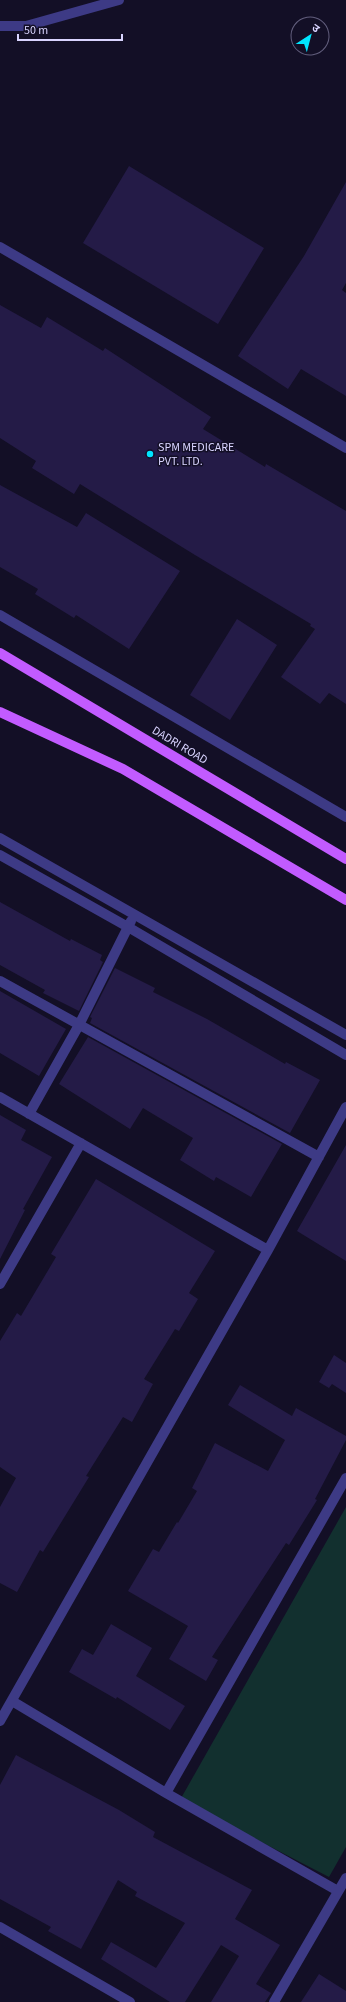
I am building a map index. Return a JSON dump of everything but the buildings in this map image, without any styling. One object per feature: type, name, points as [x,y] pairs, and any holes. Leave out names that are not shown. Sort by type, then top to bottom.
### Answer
[{"type":"main road","name":"DADRI ROAD","points":[[0,653],[346,859]]},
{"type":"main road","points":[[0,712],[123,769],[346,900]]},
{"type":"street","points":[[0,26],[26,26],[119,0]]},
{"type":"street","points":[[0,247],[346,448]]},
{"type":"street","points":[[0,615],[346,817]]},
{"type":"street","points":[[0,838],[346,1035]]},
{"type":"street","points":[[0,854],[346,1055]]},
{"type":"street","points":[[29,1114],[78,1025],[135,914]]},
{"type":"street","points":[[0,981],[319,1157]]},
{"type":"street","points":[[0,1097],[268,1250]]},
{"type":"street","points":[[0,1721],[268,1250],[346,1107]]},
{"type":"street","points":[[0,1284],[81,1144]]},
{"type":"street","points":[[166,1794],[346,1478]]},
{"type":"street","points":[[12,1701],[166,1794],[338,1891]]},
{"type":"street","points":[[274,2002],[346,1878]]},
{"type":"street","points":[[0,1927],[130,2002]]},
{"type":"green space","points":[[346,1507],[346,1847],[329,1877],[180,1800]]},
{"type":"place","name":"SPM MEDICARE PVT. LTD.","points":[[150,454]]}]
